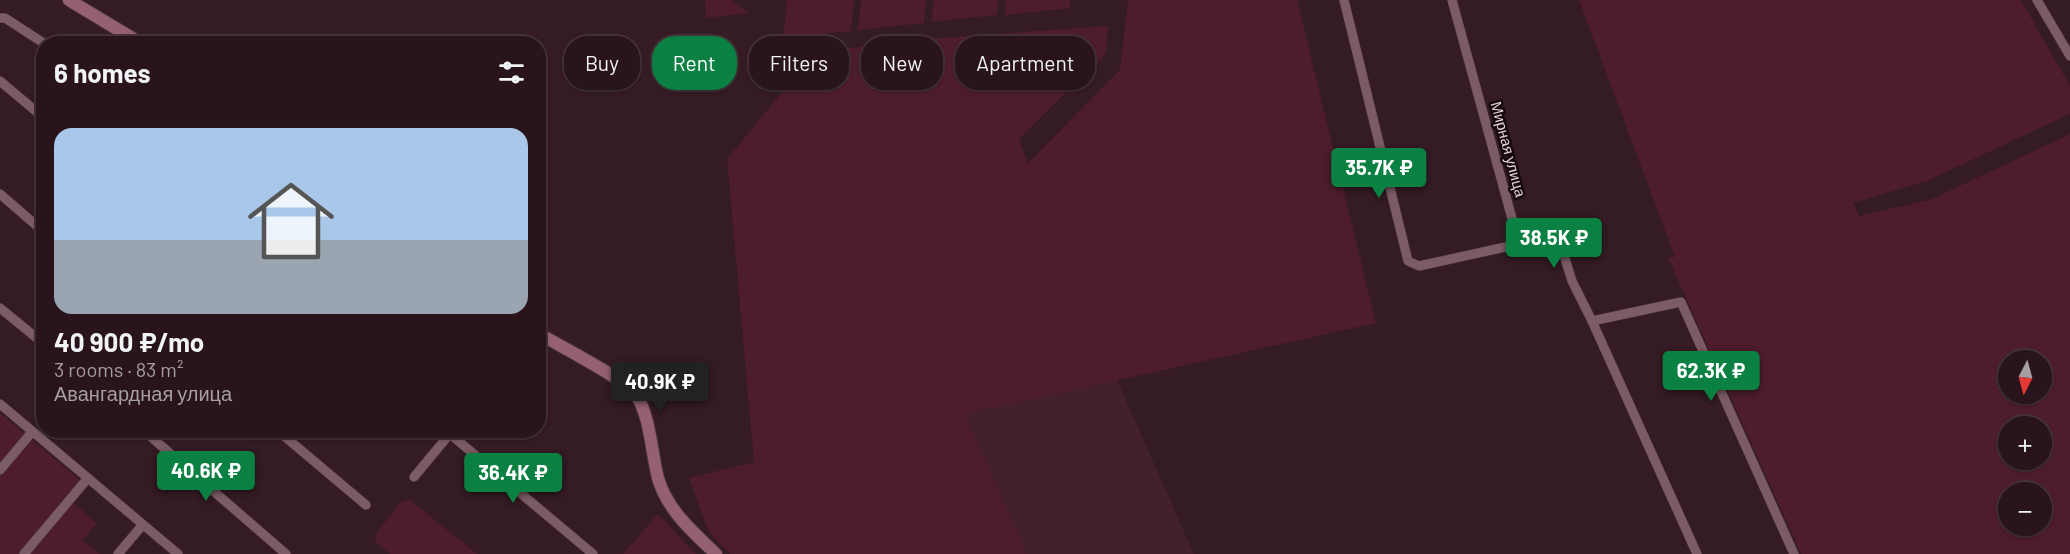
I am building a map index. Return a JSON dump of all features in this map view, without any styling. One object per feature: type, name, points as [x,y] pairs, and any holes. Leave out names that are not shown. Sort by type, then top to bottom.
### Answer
[{"type":"main road","points":[[69,0],[129,36]]},
{"type":"main road","points":[[546,338],[635,392],[647,420],[659,480],[668,503],[686,526],[716,554]]},
{"type":"street","points":[[1344,0],[1408,261],[1419,266],[1558,236],[1572,281],[1697,554]]},
{"type":"street","name":"Мирная улица","points":[[1452,0],[1519,244]]},
{"type":"street","points":[[2040,1],[2070,56]]},
{"type":"street","points":[[0,18],[5,18],[36,38]]},
{"type":"street","points":[[0,81],[36,111]]},
{"type":"street","points":[[0,194],[36,225]]},
{"type":"street","points":[[1592,321],[1681,302],[1794,554]]},
{"type":"street","points":[[0,308],[36,336]]},
{"type":"street","points":[[0,404],[36,435]]},
{"type":"street","points":[[0,470],[32,432]]},
{"type":"street","points":[[39,438],[178,554]]},
{"type":"street","points":[[152,438],[286,554]]},
{"type":"street","points":[[287,438],[366,505]]},
{"type":"street","points":[[414,477],[446,438]]},
{"type":"street","points":[[458,438],[593,554]]},
{"type":"street","points":[[24,554],[88,478]]},
{"type":"street","points":[[118,554],[140,528]]},
{"type":"shaded area","points":[[705,0],[732,0],[748,13],[706,18]]},
{"type":"shaded area","points":[[787,0],[854,0],[851,31],[817,36],[783,36]]},
{"type":"shaded area","points":[[861,0],[926,0],[924,23],[858,30]]},
{"type":"shaded area","points":[[934,0],[998,0],[997,15],[931,22]]},
{"type":"shaded area","points":[[1006,0],[1070,0],[1070,8],[1005,15]]},
{"type":"shaded area","points":[[1128,0],[1297,0],[1376,323],[965,414],[1027,554],[730,554],[709,532],[689,478],[754,462],[727,159],[784,90],[849,90],[849,48],[861,47],[861,90],[943,90],[943,38],[955,37],[955,90],[1069,90],[1019,139],[1028,163],[1120,70]]},
{"type":"shaded area","points":[[1579,0],[2021,0],[2070,86],[2070,114],[1927,181],[1853,203],[1859,216],[1932,199],[2070,134],[2070,554],[1801,554],[1668,258],[1675,257]]},
{"type":"shaded area","points":[[1108,26],[1106,53],[1095,64],[1095,36],[969,36]]},
{"type":"shaded area","points":[[1117,380],[1194,554],[1027,554],[965,414]]},
{"type":"shaded area","points":[[0,413],[26,435],[0,465]]},
{"type":"shaded area","points":[[31,439],[81,481],[20,554],[0,554],[0,475]]},
{"type":"shaded area","points":[[410,500],[477,554],[390,554],[376,542],[375,535],[402,501]]},
{"type":"shaded area","points":[[72,502],[97,523],[83,540],[100,554],[28,554]]},
{"type":"shaded area","points":[[658,514],[696,554],[623,554]]}]
